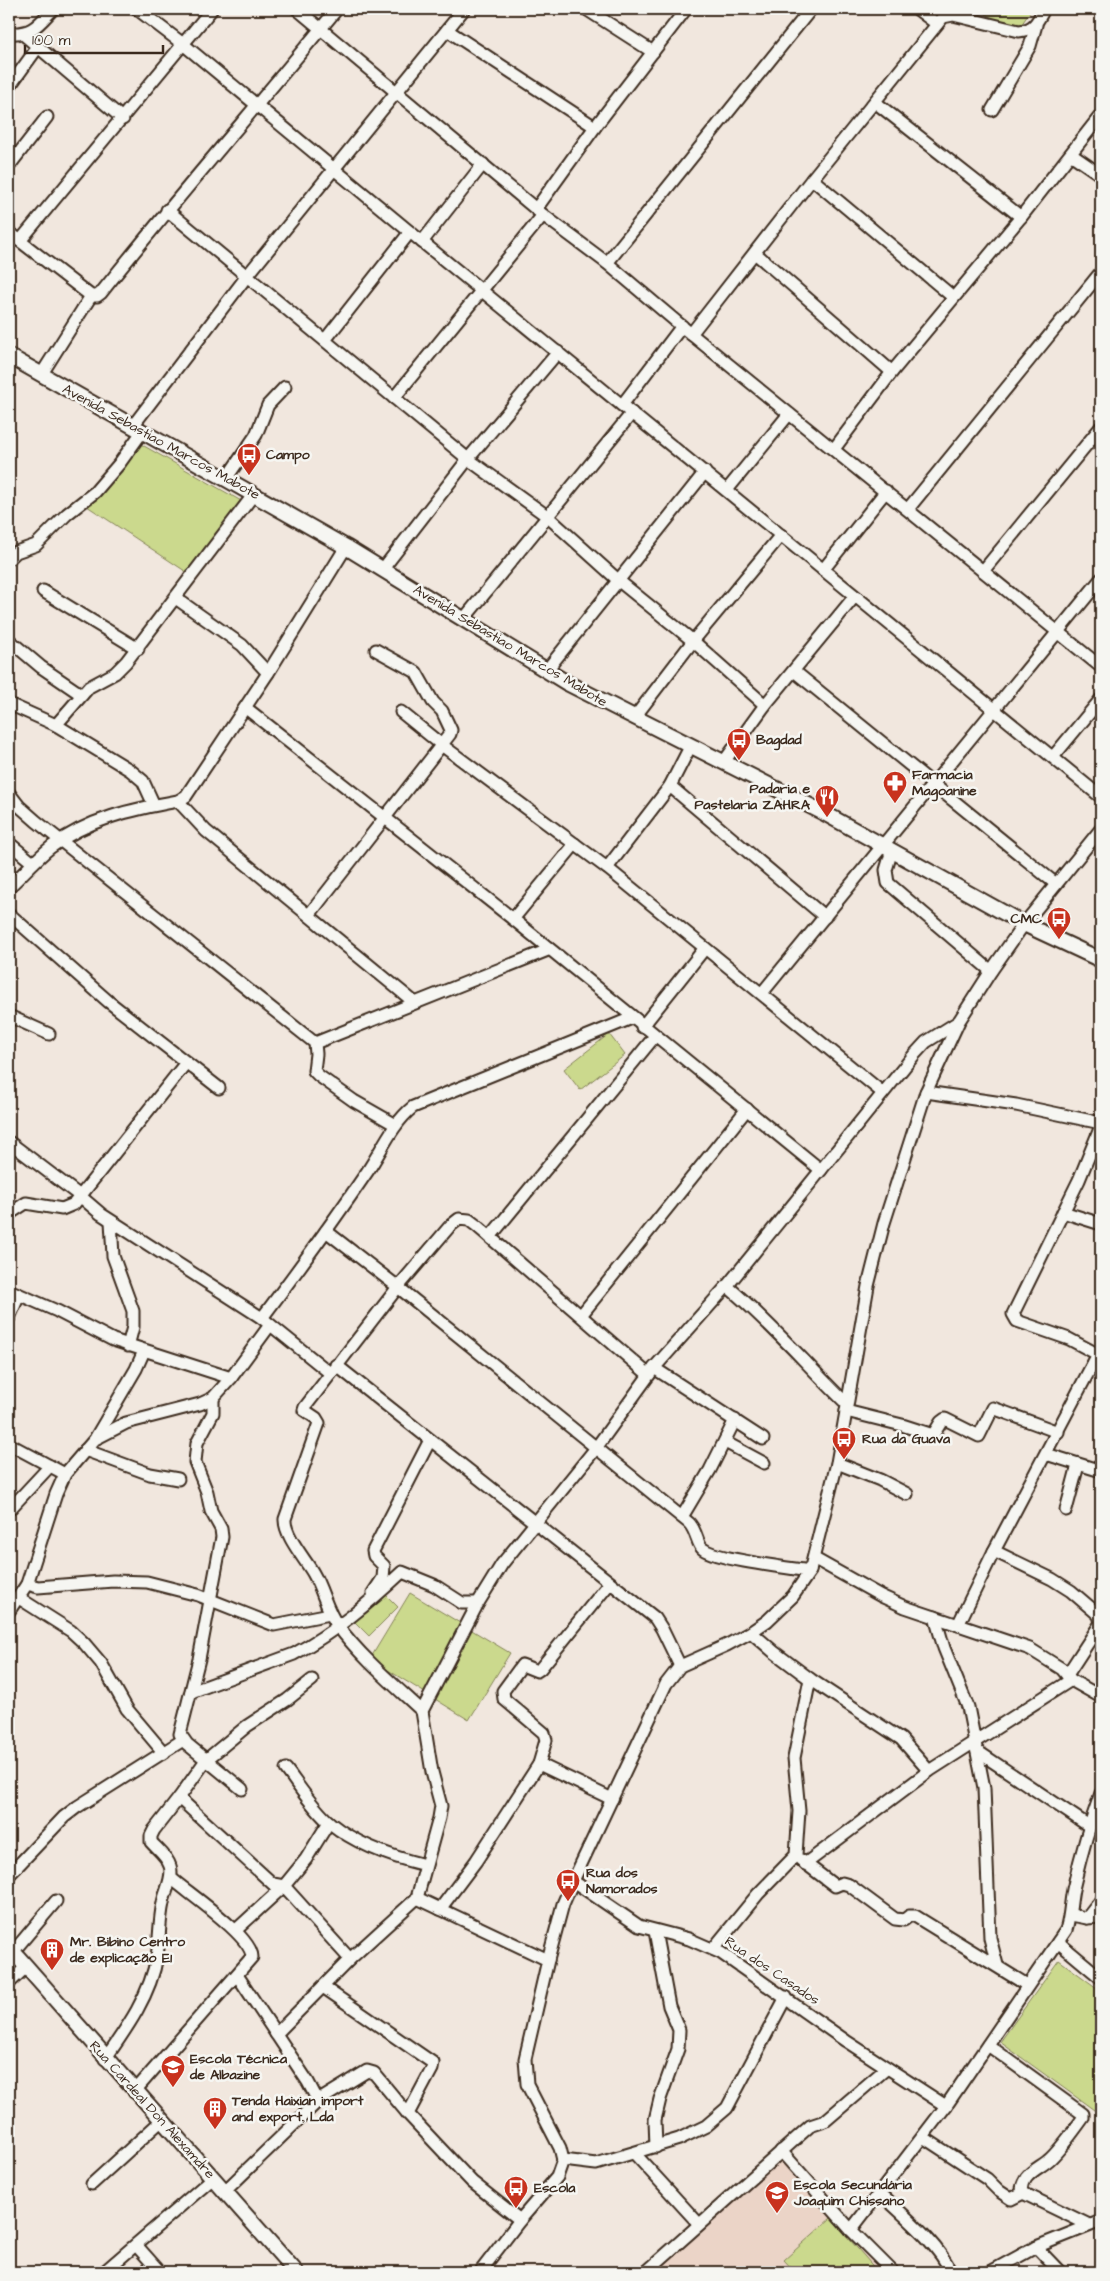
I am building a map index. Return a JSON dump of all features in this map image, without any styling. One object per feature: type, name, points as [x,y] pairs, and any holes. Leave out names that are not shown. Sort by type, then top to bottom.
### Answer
[{"type":"main road","name":"Avenida Sebastiao Marcos Mabote","points":[[9,356],[346,547],[546,671],[690,747],[824,813],[1024,924],[1101,960]]},
{"type":"main road","name":"Rua Cardeal Don Alexamdre","points":[[11,1949],[134,2092],[296,2272]]},
{"type":"street","points":[[9,33],[23,34],[35,28],[53,9]]},
{"type":"street","points":[[137,9],[183,44],[422,242],[1101,797]]},
{"type":"street","points":[[20,241],[212,9]]},
{"type":"street","points":[[297,9],[540,212],[607,263],[789,414],[1058,630],[1101,667]]},
{"type":"street","points":[[9,232],[91,296],[97,296],[337,9]]},
{"type":"street","points":[[9,559],[16,552],[36,545],[67,514],[95,492],[119,464],[137,429],[247,276],[464,9]]},
{"type":"street","points":[[586,9],[652,52]]},
{"type":"street","points":[[394,398],[483,291],[540,212],[595,127],[686,9]]},
{"type":"street","points":[[607,263],[811,9]]},
{"type":"street","points":[[916,9],[937,24]]},
{"type":"street","points":[[992,110],[1030,46],[1036,25],[1044,9]]},
{"type":"street","points":[[692,334],[812,179],[943,17],[948,15],[1019,32],[1029,30],[1036,25]]},
{"type":"street","points":[[447,30],[595,127]]},
{"type":"street","points":[[23,34],[122,119]]},
{"type":"street","points":[[9,87],[38,47]]},
{"type":"street","points":[[874,102],[1021,217]]},
{"type":"street","points":[[834,449],[892,372],[1072,155],[1101,115]]},
{"type":"street","points":[[9,165],[47,117]]},
{"type":"street","points":[[1072,155],[1101,175]]},
{"type":"street","points":[[422,242],[483,164]]},
{"type":"street","points":[[812,179],[953,297]]},
{"type":"street","points":[[167,210],[468,459],[547,516],[619,581],[693,641],[765,704]]},
{"type":"street","points":[[325,340],[410,232]]},
{"type":"street","points":[[756,253],[892,372]]},
{"type":"street","points":[[908,510],[1101,272]]},
{"type":"street","points":[[41,375],[91,296]]},
{"type":"street","points":[[622,405],[682,326]]},
{"type":"street","points":[[382,570],[468,459],[558,352]]},
{"type":"street","points":[[226,479],[256,435],[268,404],[285,388]]},
{"type":"street","points":[[463,620],[632,412]]},
{"type":"street","points":[[727,490],[789,414]]},
{"type":"street","points":[[983,571],[1100,430]]},
{"type":"street","points":[[546,671],[705,472]]},
{"type":"street","points":[[823,570],[886,492]]},
{"type":"street","points":[[56,725],[96,682],[114,673],[138,649],[254,494]]},
{"type":"street","points":[[634,718],[693,641],[781,535]]},
{"type":"street","points":[[9,887],[33,863],[62,840],[88,826],[120,813],[178,801],[190,790],[246,708],[346,547]]},
{"type":"street","points":[[762,994],[825,917],[887,847],[932,784],[1101,579]]},
{"type":"street","points":[[43,590],[138,649]]},
{"type":"street","points":[[723,763],[765,704],[856,596]]},
{"type":"street","points":[[177,599],[242,645],[268,673]]},
{"type":"street","points":[[9,640],[41,666],[82,695]]},
{"type":"street","points":[[310,915],[385,817],[443,746],[451,730],[442,711],[433,702],[420,678],[410,668],[376,650]]},
{"type":"street","points":[[794,671],[1056,884]]},
{"type":"street","points":[[1053,757],[1101,699]]},
{"type":"street","points":[[9,704],[56,725],[118,761],[139,777],[146,786],[154,805]]},
{"type":"street","points":[[246,708],[385,817],[821,1170]]},
{"type":"street","points":[[401,712],[443,746],[607,868],[883,1094]]},
{"type":"street","points":[[607,868],[670,786],[690,747]]},
{"type":"street","points":[[670,786],[825,917]]},
{"type":"street","points":[[9,793],[19,806],[315,1043],[314,1071],[319,1076],[354,1101],[396,1125]]},
{"type":"street","points":[[178,801],[206,831],[414,1002]]},
{"type":"street","points":[[480,2272],[520,2220],[557,2177],[563,2160],[560,2148],[527,2084],[524,2059],[563,1904],[666,1684],[680,1666],[751,1632],[782,1609],[810,1571],[815,1559],[837,1463],[858,1340],[876,1255],[926,1092],[959,1021],[991,971],[1024,924],[1101,828]]},
{"type":"street","points":[[9,843],[33,863]]},
{"type":"street","points":[[513,920],[575,844]]},
{"type":"street","points":[[887,847],[886,870],[888,883],[991,971]]},
{"type":"street","points":[[9,914],[109,1002],[185,1064],[219,1088]]},
{"type":"street","points":[[642,1026],[705,948]]},
{"type":"street","points":[[315,1043],[548,950]]},
{"type":"street","points":[[9,1016],[49,1034]]},
{"type":"street","points":[[94,1439],[126,1423],[200,1404],[214,1398],[231,1378],[326,1231],[374,1162],[396,1125],[413,1106],[632,1018]]},
{"type":"street","points":[[276,2034],[350,1959],[417,1898],[441,1806],[432,1772],[422,1711],[478,1603],[502,1564],[596,1448],[652,1371],[728,1286],[926,1042],[959,1021]]},
{"type":"street","points":[[490,1237],[654,1036]]},
{"type":"street","points":[[9,1214],[26,1203],[56,1209],[68,1208],[80,1196],[185,1064]]},
{"type":"street","points":[[926,1092],[1016,1105],[1101,1125],[1063,1212],[1013,1314],[1014,1318],[1023,1324],[1069,1339],[1100,1355],[994,1551],[958,1625]]},
{"type":"street","points":[[582,1314],[747,1109]]},
{"type":"street","points":[[9,1142],[80,1196],[92,1208],[266,1322],[430,1440],[609,1584],[655,1618],[680,1666]]},
{"type":"street","points":[[1063,1212],[1101,1224]]},
{"type":"street","points":[[422,1711],[370,1661],[338,1626],[330,1614],[314,1575],[285,1524],[319,1423],[304,1408],[398,1287],[450,1226],[459,1219],[469,1220],[652,1371],[763,1439]]},
{"type":"street","points":[[111,1221],[113,1256],[133,1311],[134,1327],[128,1346]]},
{"type":"street","points":[[326,1231],[682,1517],[695,1529],[699,1544],[705,1551],[755,1563],[810,1571]]},
{"type":"street","points":[[728,1286],[762,1315],[846,1408],[933,1435],[941,1422],[945,1420],[979,1436],[993,1408],[1058,1432]]},
{"type":"street","points":[[9,1318],[14,1293],[128,1346],[231,1378]]},
{"type":"street","points":[[9,1611],[27,1584],[56,1494],[65,1474],[94,1439],[136,1369],[144,1352]]},
{"type":"street","points":[[214,1398],[213,1412],[194,1453],[195,1462],[207,1492],[211,1511],[221,1529],[222,1537],[199,1659],[181,1728],[183,1740],[242,1789]]},
{"type":"street","points":[[682,1517],[725,1442],[734,1420]]},
{"type":"street","points":[[365,1606],[385,1572],[384,1566],[374,1556],[373,1551],[430,1440]]},
{"type":"street","points":[[725,1442],[764,1463]]},
{"type":"street","points":[[9,1444],[65,1474]]},
{"type":"street","points":[[85,1450],[150,1474],[178,1479]]},
{"type":"street","points":[[1046,1454],[1078,1465],[1101,1470]]},
{"type":"street","points":[[837,1463],[880,1480],[906,1494]]},
{"type":"street","points":[[1066,1510],[1078,1465]]},
{"type":"street","points":[[9,1510],[50,1466]]},
{"type":"street","points":[[805,1864],[929,1771],[976,1747],[1069,1678],[1098,1629],[1101,1622],[1099,1615],[1052,1579],[994,1551]]},
{"type":"street","points":[[815,1559],[881,1596],[905,1607],[1030,1649],[1052,1663],[1069,1678],[1101,1696]]},
{"type":"street","points":[[191,1692],[294,1654],[365,1606],[402,1572],[434,1586],[462,1603],[478,1603]]},
{"type":"street","points":[[27,1584],[38,1586],[113,1580],[147,1582],[210,1600],[274,1625],[330,1614]]},
{"type":"street","points":[[440,1909],[476,1861],[539,1764],[546,1740],[544,1734],[504,1699],[503,1691],[522,1665],[537,1671],[540,1670],[609,1584]]},
{"type":"street","points":[[19,1598],[71,1631],[84,1643],[101,1663],[127,1709],[164,1754]]},
{"type":"street","points":[[935,1617],[944,1648],[968,1707],[976,1747],[985,1804],[990,1938],[997,1965]]},
{"type":"street","points":[[751,1632],[810,1679],[902,1739],[929,1771]]},
{"type":"street","points":[[713,1949],[758,1894],[796,1855],[799,1811],[794,1758],[810,1679]]},
{"type":"street","points":[[106,2059],[131,2023],[152,1976],[157,1958],[159,1923],[162,1905],[171,1878],[171,1867],[167,1859],[151,1842],[151,1836],[206,1760],[235,1735],[287,1700],[312,1680]]},
{"type":"street","points":[[9,1875],[64,1817],[183,1740]]},
{"type":"street","points":[[976,1747],[1089,1826]]},
{"type":"street","points":[[539,1764],[612,1799]]},
{"type":"street","points":[[286,1769],[329,1822],[355,1840],[378,1850],[425,1865]]},
{"type":"street","points":[[851,2230],[946,2106],[1066,1930],[1071,1915],[1073,1888],[1089,1826],[1101,1793]]},
{"type":"street","points":[[180,1798],[273,1884],[284,1886],[350,1959]]},
{"type":"street","points":[[236,1930],[284,1886],[306,1859],[329,1822]]},
{"type":"street","points":[[796,1855],[835,1886],[842,1883],[850,1885],[895,1919],[904,1920],[909,1916],[915,1916],[1027,1985]]},
{"type":"street","points":[[134,2092],[250,1960],[252,1954],[236,1930],[171,1878]]},
{"type":"street","name":"Rua dos Casados","points":[[573,1881],[639,1926],[689,1938],[713,1949],[946,2106]]},
{"type":"street","points":[[417,1898],[548,1960]]},
{"type":"street","points":[[1087,1918],[1101,1900]]},
{"type":"street","points":[[11,1949],[56,1901]]},
{"type":"street","points":[[1071,1915],[1087,1918],[1101,1917]]},
{"type":"street","points":[[655,1931],[669,2006],[679,2030],[678,2048],[655,2120],[656,2147]]},
{"type":"street","points":[[1058,1942],[1101,1978]]},
{"type":"street","points":[[9,1983],[26,1967]]},
{"type":"street","points":[[237,1975],[318,2101]]},
{"type":"street","points":[[322,1987],[433,2064],[408,2114]]},
{"type":"street","points":[[563,2160],[596,2164],[656,2147],[679,2139],[706,2126],[727,2108],[786,1998]]},
{"type":"street","points":[[988,2045],[1083,2114],[1083,2118],[1050,2160],[1039,2166],[1025,2179],[1022,2185],[1023,2193]]},
{"type":"street","points":[[646,2272],[810,2126],[825,2121],[887,2068]]},
{"type":"street","points":[[225,2192],[318,2101],[364,2073],[371,2072],[472,2182],[520,2220]]},
{"type":"street","points":[[92,2184],[161,2121]]},
{"type":"street","points":[[923,2137],[987,2178],[999,2191],[1011,2199],[1023,2193]]},
{"type":"street","points":[[781,2151],[851,2230],[893,2272]]},
{"type":"street","points":[[635,2154],[699,2224]]},
{"type":"street","points":[[104,2272],[213,2178]]},
{"type":"street","points":[[880,2193],[934,2247],[951,2272]]},
{"type":"street","points":[[1023,2193],[1089,2225]]},
{"type":"street","points":[[990,2272],[1036,2247],[1089,2225],[1101,2222]]},
{"type":"street","points":[[136,2245],[160,2272]]},
{"type":"street","points":[[1036,2247],[1060,2272]]},
{"type":"shaded area","name":"Escola Secundária Joaquim Chissano","points":[[784,2157],[885,2272],[655,2272]]},
{"type":"green space","points":[[979,9],[1032,9],[1015,34]]},
{"type":"green space","points":[[137,442],[243,502],[188,573],[87,506]]},
{"type":"green space","points":[[609,1034],[625,1055],[580,1090],[564,1069]]},
{"type":"green space","points":[[381,1590],[398,1607],[369,1636],[352,1619]]},
{"type":"green space","points":[[410,1593],[510,1653],[469,1720],[370,1659]]},
{"type":"green space","points":[[1059,1960],[1101,1991],[1101,2115],[1000,2042]]},
{"type":"green space","points":[[831,2218],[878,2272],[795,2272],[784,2260]]},
{"type":"place","name":"Campo","points":[[249,476]]},
{"type":"place","name":"Bagdad","points":[[739,761]]},
{"type":"place","name":"Farmacia Magoanine","points":[[895,804]]},
{"type":"place","name":"Padaria e Pastelaria ZAHRA","points":[[827,818]]},
{"type":"place","name":"CMC","points":[[1059,940]]},
{"type":"place","name":"Rua da Guava","points":[[844,1460]]},
{"type":"place","name":"Rua dos Namorados","points":[[568,1902]]},
{"type":"place","name":"Mr. Bibino Centro de explicação E1","points":[[52,1971]]},
{"type":"place","name":"Escola Técnica de Albazine","points":[[173,2088]]},
{"type":"place","name":"Tenda Haixian import and export. Lda","points":[[215,2130]]},
{"type":"place","name":"Escola","points":[[516,2209]]},
{"type":"place","name":"Escola Secundária Joaquim Chissano","points":[[777,2214]]}]
